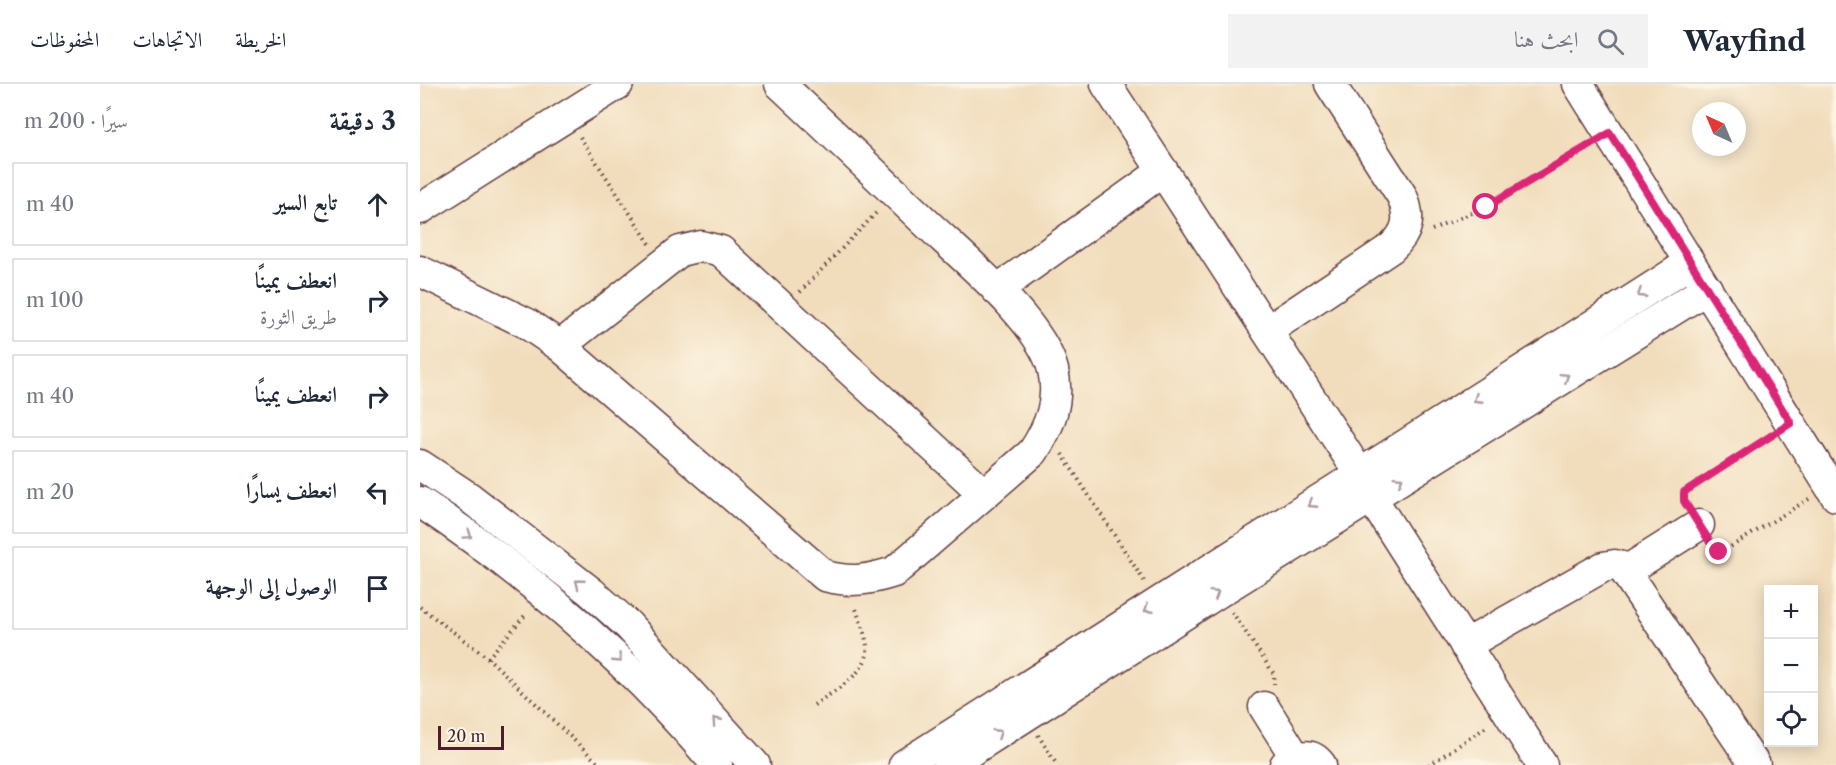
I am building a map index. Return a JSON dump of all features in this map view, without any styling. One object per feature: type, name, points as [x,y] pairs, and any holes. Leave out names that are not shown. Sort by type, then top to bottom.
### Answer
[{"type":"street","points":[[420,210],[618,84]]},
{"type":"street","points":[[420,271],[526,323],[560,346],[825,576],[848,582],[870,580],[894,572],[982,493],[1033,452],[1047,431],[1053,411],[1056,390],[1053,370],[1046,350],[997,290],[780,84]]},
{"type":"street","points":[[1106,84],[1267,331],[1542,765]]},
{"type":"street","points":[[1267,331],[1401,239],[1407,226],[1408,210],[1401,196],[1330,84]]},
{"type":"street","points":[[1578,84],[1833,491]]},
{"type":"street","points":[[997,290],[1163,171]]},
{"type":"street","points":[[560,346],[680,251],[701,246],[721,251],[982,493]]},
{"type":"street","points":[[949,765],[1218,592],[1365,486],[1690,263]]},
{"type":"street","points":[[904,765],[1158,603],[1707,289]]},
{"type":"street","points":[[420,465],[497,519],[591,592],[628,625],[754,765]]},
{"type":"street","points":[[420,501],[544,594],[640,680],[717,765]]},
{"type":"street","points":[[1626,571],[1699,525]]},
{"type":"street","points":[[1465,645],[1604,567],[1616,565],[1626,571],[1755,765]]},
{"type":"street","points":[[1264,707],[1301,763]]},
{"type":"path","points":[[566,117],[664,264]]},
{"type":"path","points":[[1401,239],[1444,227],[1486,207],[1610,133]]},
{"type":"path","points":[[785,308],[896,194]]},
{"type":"path","points":[[1791,423],[1687,489],[1684,492],[1684,501],[1715,550],[1722,552],[1833,491]]},
{"type":"path","points":[[1047,431],[1158,603]]},
{"type":"path","points":[[814,705],[855,674],[864,663],[867,649],[848,582]]},
{"type":"path","points":[[1218,592],[1274,674],[1273,687],[1265,699],[1264,707]]},
{"type":"path","points":[[488,658],[544,594]]},
{"type":"path","points":[[420,606],[488,658],[600,765]]},
{"type":"path","points":[[1429,765],[1509,712]]},
{"type":"path","points":[[1025,716],[1058,765]]},
{"type":"route","points":[[1486,207],[1610,133],[1791,423],[1684,492],[1684,501],[1715,550],[1719,552]]}]
